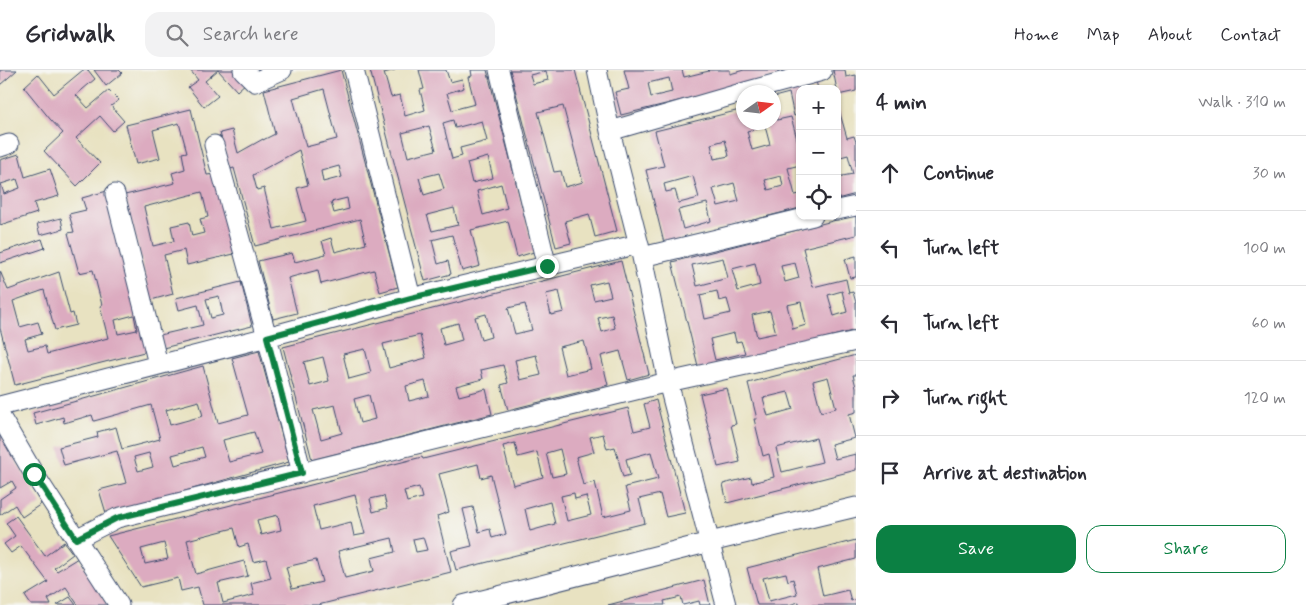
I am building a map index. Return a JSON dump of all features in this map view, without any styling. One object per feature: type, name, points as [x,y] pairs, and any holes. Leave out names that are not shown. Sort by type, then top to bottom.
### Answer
[{"type":"street","points":[[243,70],[255,82],[282,70]]},
{"type":"street","points":[[354,70],[411,298]]},
{"type":"street","points":[[499,70],[547,266]]},
{"type":"street","points":[[597,70],[640,251],[668,382],[726,605]]},
{"type":"street","points":[[610,131],[822,70]]},
{"type":"street","points":[[214,145],[302,473]]},
{"type":"street","points":[[115,194],[158,364]]},
{"type":"street","points":[[841,209],[856,206]]},
{"type":"street","points":[[0,406],[411,298],[547,266],[640,251],[796,219]]},
{"type":"street","points":[[76,539],[117,518],[668,382],[856,341]]},
{"type":"street","points":[[0,416],[34,474],[119,605]]},
{"type":"street","points":[[463,605],[856,507]]},
{"type":"building","points":[[0,70],[17,70],[0,85]]},
{"type":"building","points":[[83,70],[88,70],[95,79],[76,95],[88,108],[109,90],[119,100],[111,106],[124,121],[113,131],[100,116],[76,138],[100,163],[77,186],[44,151],[63,133],[24,87],[38,74],[54,94]]},
{"type":"building","points":[[94,70],[119,70],[122,73],[106,86]]},
{"type":"building","points":[[190,70],[218,70],[205,81],[218,96],[204,107],[188,87],[198,80]]},
{"type":"building","points":[[218,70],[235,70],[247,82],[237,91]]},
{"type":"building","points":[[341,70],[398,287],[380,292],[374,270],[321,284],[318,270],[288,278],[297,313],[273,319],[258,261],[292,253],[295,262],[326,254],[322,241],[331,238],[335,252],[366,244],[360,219],[255,246],[234,168],[230,169],[220,133],[232,130],[238,153],[275,134],[264,90]],"holes":[[[324,89],[337,139],[306,147],[293,98]],[[299,150],[308,185],[297,188],[306,221],[274,229],[264,188],[257,190],[253,175]],[[339,166],[342,177],[323,182],[321,171]],[[347,198],[349,209],[334,213],[331,202]]]},
{"type":"building","points":[[370,70],[395,70],[384,73],[391,97],[400,95],[405,116],[425,110],[420,90],[424,89],[419,70],[446,70],[450,82],[462,79],[464,88],[447,93],[452,110],[475,104],[468,77],[472,76],[471,70],[487,70],[534,252],[517,257],[508,221],[471,230],[480,266],[462,271],[452,235],[432,240],[438,264],[448,261],[451,274],[425,281]],"holes":[[[453,120],[455,128],[482,121],[487,141],[460,148],[462,156],[452,159],[443,123]],[[429,126],[436,150],[408,157],[402,133]],[[488,157],[493,178],[472,183],[467,163]],[[439,173],[444,189],[424,195],[419,178]],[[501,184],[507,208],[483,215],[477,191]],[[454,208],[458,225],[432,231],[427,215]]]},
{"type":"building","points":[[510,70],[575,70],[617,231],[595,237],[589,214],[565,221],[571,243],[556,247]],"holes":[[[546,71],[548,80],[533,84],[530,75]],[[563,106],[583,182],[565,187],[561,171],[554,172],[538,112]]]},
{"type":"building","points":[[624,70],[682,70],[684,77],[708,70],[730,70],[730,74],[744,70],[804,70],[743,85],[736,85],[736,87],[621,115],[615,92],[629,89]],"holes":[[[669,78],[672,92],[651,97],[648,83]]]},
{"type":"building","points":[[833,70],[845,70],[846,77],[856,75],[856,91],[841,94],[841,85],[836,85]]},
{"type":"building","points":[[816,81],[817,85],[801,85]]},
{"type":"building","points":[[796,86],[796,115],[794,116],[789,93],[781,95],[781,90]]},
{"type":"building","points":[[191,109],[207,175],[214,174],[234,254],[187,265],[184,250],[164,255],[173,294],[151,300],[125,195],[175,183],[172,173],[185,169],[182,153],[187,152],[179,123],[153,130],[160,158],[136,164],[126,125]],"holes":[[[202,192],[208,217],[200,219],[204,233],[192,236],[189,222],[171,226],[174,241],[153,246],[144,207]]]},
{"type":"building","points":[[736,111],[736,130],[751,130],[747,131],[752,150],[770,145],[766,130],[781,130],[781,119],[791,117],[796,135],[796,166],[788,168],[796,195],[796,209],[664,243],[646,170],[664,166],[655,131]],"holes":[[[725,140],[729,156],[714,159],[711,144]],[[693,176],[699,198],[679,203],[675,190],[666,192],[664,184]],[[781,176],[783,186],[768,190],[765,180]],[[734,183],[739,201],[718,206],[713,189]],[[707,203],[711,221],[683,229],[678,210]]]},
{"type":"building","points":[[841,117],[847,138],[854,136],[856,142],[856,194],[841,198],[841,176],[853,174],[848,155],[841,157]]},
{"type":"building","points":[[19,154],[25,177],[50,169],[59,196],[34,203],[37,213],[0,225],[0,160]],"holes":[[[17,179],[20,188],[4,194],[1,184]]]},
{"type":"building","points":[[107,191],[148,351],[15,385],[0,328],[0,271],[8,290],[59,272],[70,314],[73,313],[76,325],[55,330],[44,290],[13,301],[20,327],[38,322],[42,334],[25,339],[28,350],[45,346],[47,354],[108,338],[93,270],[79,273],[68,233],[74,232],[69,214],[86,210],[82,198]],"holes":[[[134,315],[137,330],[118,334],[115,320]]]},
{"type":"building","points":[[856,215],[856,235],[803,248],[813,287],[846,279],[849,293],[853,292],[856,303],[856,330],[699,370],[672,262]],"holes":[[[723,258],[728,278],[697,286],[692,265]],[[755,263],[760,285],[738,291],[732,269]],[[795,263],[799,278],[785,282],[781,266]],[[717,291],[719,301],[727,299],[731,313],[705,319],[700,295]],[[842,291],[847,312],[834,316],[828,295]],[[801,302],[806,325],[793,329],[787,305]],[[770,311],[776,333],[757,337],[752,315]],[[734,333],[736,342],[741,341],[745,353],[715,360],[710,339]]]},
{"type":"building","points":[[61,218],[63,229],[40,235],[37,224]]},
{"type":"building","points":[[42,239],[45,248],[0,263],[0,253]]},
{"type":"building","points":[[856,256],[856,277],[850,278],[845,259]]},
{"type":"building","points":[[621,261],[649,374],[628,380],[620,351],[601,356],[608,385],[508,410],[501,385],[508,383],[503,365],[481,370],[483,379],[456,386],[459,396],[486,389],[492,414],[312,460],[283,347]],"holes":[[[607,281],[611,296],[594,300],[590,285]],[[559,291],[564,312],[551,315],[546,294]],[[525,304],[532,330],[515,334],[508,308]],[[486,314],[491,337],[481,340],[475,317]],[[612,315],[615,328],[602,332],[598,318]],[[458,323],[462,340],[444,345],[440,328]],[[420,335],[426,358],[389,368],[383,344]],[[584,341],[591,369],[566,375],[559,347]],[[365,349],[371,373],[349,379],[343,354]],[[536,355],[541,375],[520,380],[515,360]],[[323,357],[329,381],[310,386],[304,362]],[[425,381],[429,396],[409,401],[406,386]],[[369,395],[375,419],[360,423],[354,399]],[[335,405],[342,433],[321,439],[313,410]]]},
{"type":"building","points":[[241,282],[252,326],[163,348],[160,335],[203,325],[198,305],[179,310],[176,298]],"holes":[[[219,296],[223,315],[211,318],[206,299]]]},
{"type":"building","points":[[259,351],[289,462],[106,513],[99,490],[126,483],[117,451],[64,465],[59,447],[98,437],[97,432],[116,427],[122,449],[160,439],[151,405],[94,421],[92,415],[64,423],[63,417],[36,425],[33,413],[203,366],[218,423],[248,415],[232,358]],"holes":[[[199,401],[203,416],[170,425],[166,410]],[[254,432],[261,454],[229,462],[223,440]],[[202,447],[205,457],[175,465],[172,455]],[[149,453],[153,467],[138,471],[134,457]]]},
{"type":"building","points":[[856,355],[856,375],[853,375],[856,387],[856,412],[849,414],[855,438],[831,444],[835,459],[856,454],[856,470],[727,503],[723,484],[751,477],[752,483],[774,477],[769,454],[763,456],[754,419],[757,419],[748,383]],"holes":[[[828,377],[836,408],[821,412],[813,381]],[[788,392],[793,409],[768,416],[763,398]],[[816,438],[822,462],[782,472],[776,448]]]},
{"type":"building","points":[[727,388],[736,424],[731,425],[740,462],[718,467],[700,394]]},
{"type":"building","points":[[656,400],[685,513],[666,517],[660,494],[639,499],[645,523],[456,570],[451,551],[472,546],[463,509],[473,507],[479,532],[490,529],[492,538],[506,534],[491,475],[481,478],[478,464],[439,474],[449,512],[437,516],[451,572],[318,605],[203,605],[198,587],[181,591],[178,578],[141,587],[108,536],[422,457],[423,459],[628,408],[634,431],[650,427],[644,404]],"holes":[[[603,434],[607,449],[615,447],[623,477],[630,475],[626,459],[651,452],[658,479],[625,487],[631,510],[603,517],[595,482],[583,485],[576,457],[594,452],[590,437]],[[515,443],[518,457],[537,452],[543,477],[513,485],[503,446]],[[560,449],[566,474],[552,477],[546,453]],[[419,487],[422,498],[407,502],[404,491]],[[574,493],[575,499],[586,496],[591,515],[567,521],[561,496]],[[355,495],[365,534],[354,536],[351,522],[319,530],[313,506]],[[384,496],[387,508],[373,512],[370,499]],[[550,502],[555,524],[530,531],[525,509]],[[278,515],[281,530],[261,535],[257,520]],[[234,528],[239,547],[248,544],[253,562],[266,559],[271,578],[251,583],[254,595],[223,603],[218,583],[248,576],[244,561],[196,574],[187,540]],[[423,537],[427,550],[416,552],[413,539]],[[392,538],[395,552],[371,558],[374,571],[345,578],[338,551]],[[164,543],[168,559],[145,564],[141,549]],[[316,560],[322,582],[292,589],[286,567]]]},
{"type":"building","points":[[0,433],[41,504],[22,517],[15,505],[0,515],[0,499],[16,488],[12,481],[0,488]]},
{"type":"building","points":[[16,516],[45,556],[64,542],[73,554],[54,568],[57,571],[78,558],[108,605],[78,605],[66,587],[48,599],[51,605],[31,605],[25,596],[48,582],[21,546],[11,553],[4,544],[15,536],[6,523]]},
{"type":"building","points":[[856,540],[856,559],[817,569],[823,596],[848,590],[851,601],[856,599],[856,605],[799,605],[799,602],[789,605],[757,605],[747,568]],"holes":[[[786,573],[788,581],[793,579],[797,594],[769,601],[763,578]]]},
{"type":"building","points":[[704,580],[710,605],[700,605],[699,601],[683,605],[681,597],[664,601],[665,605],[608,605]]},
{"type":"building","points":[[70,597],[76,605],[57,605]]},
{"type":"route","points":[[34,474],[76,539],[117,518],[302,473],[267,337],[411,298],[547,266]]}]
